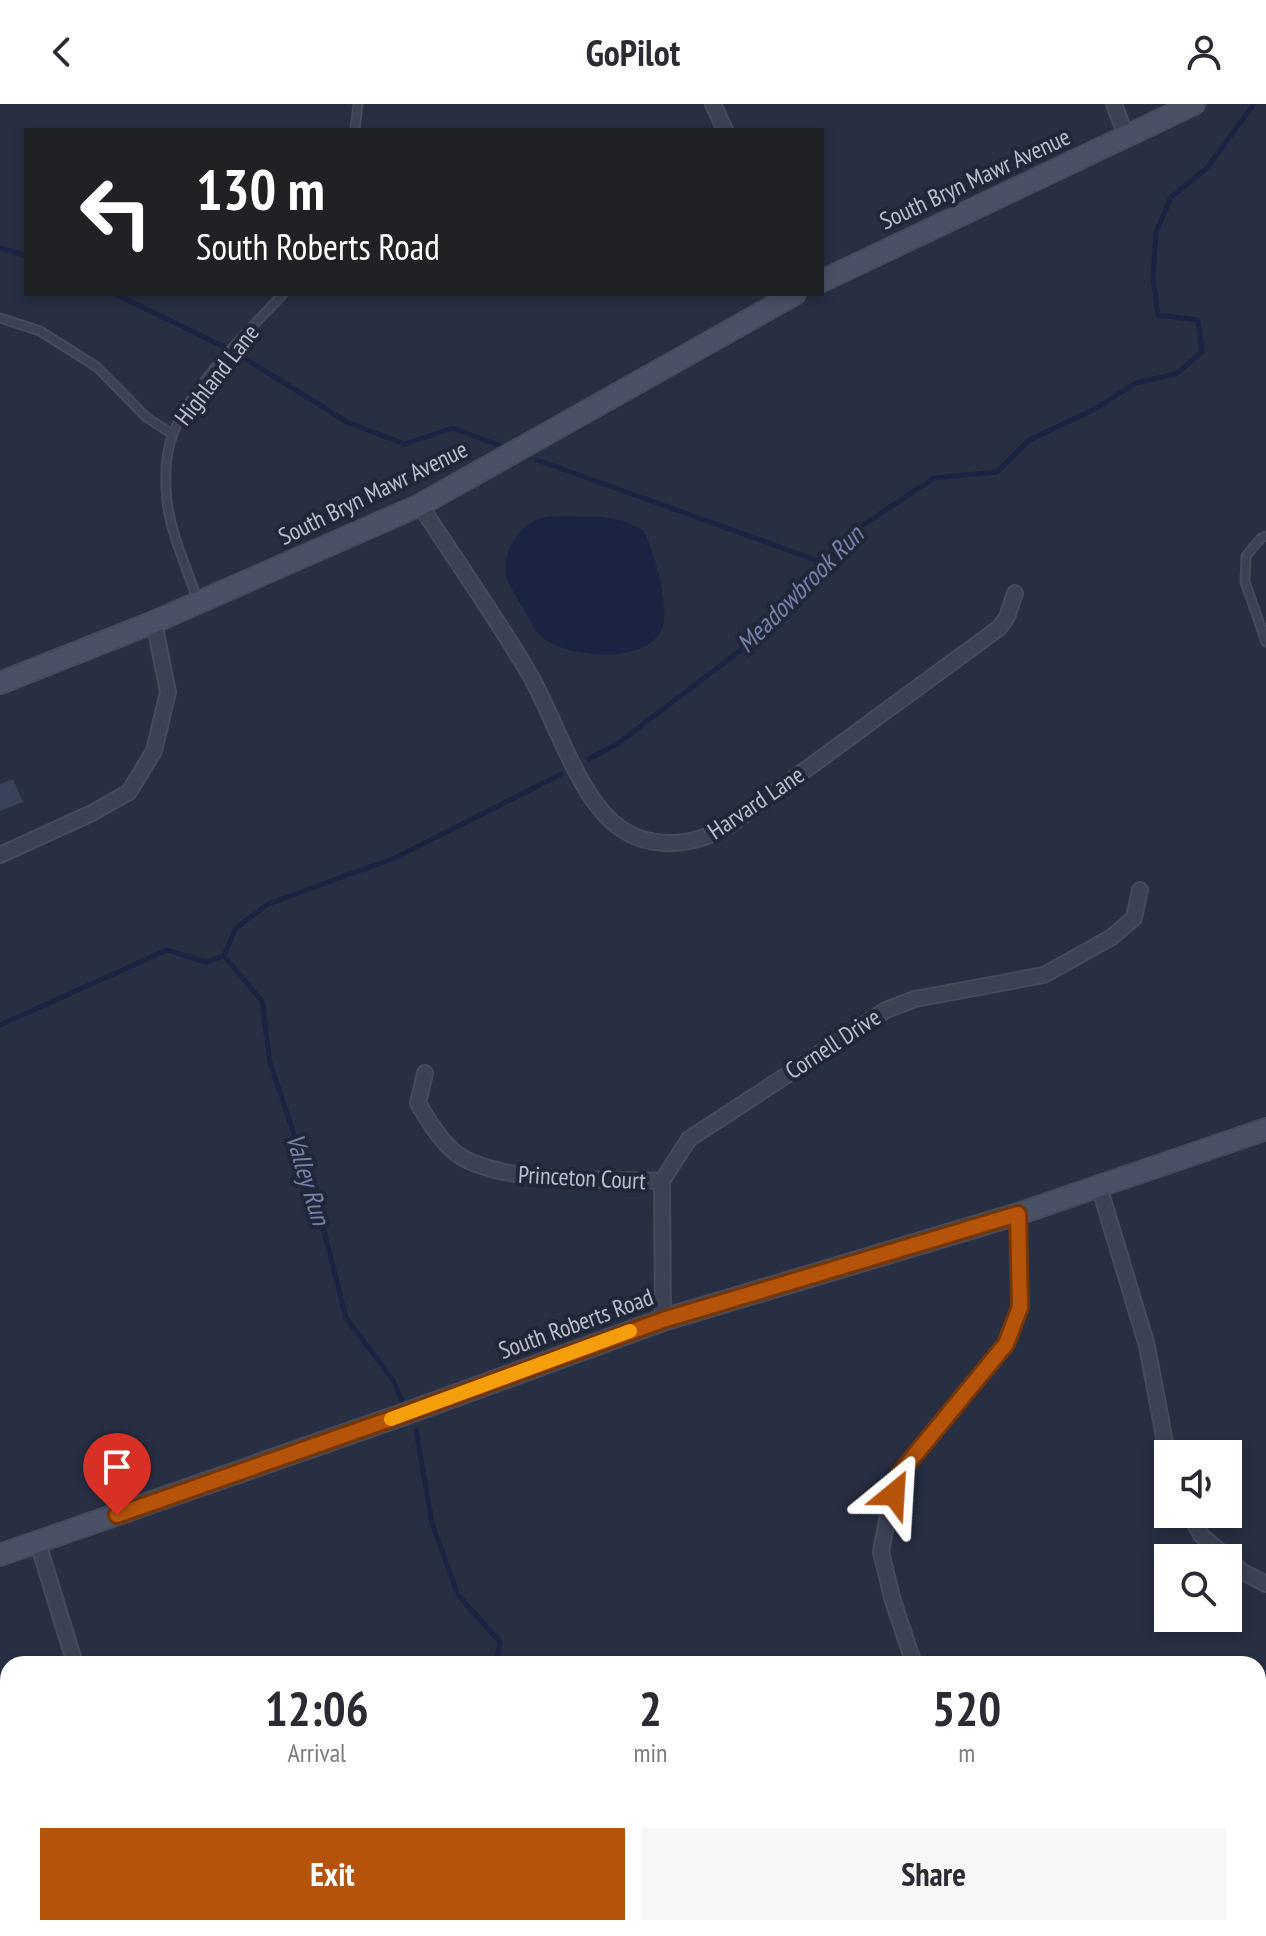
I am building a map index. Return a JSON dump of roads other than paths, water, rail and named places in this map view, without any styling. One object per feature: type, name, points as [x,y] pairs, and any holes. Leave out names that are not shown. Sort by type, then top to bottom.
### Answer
[{"type":"street","points":[[713,104],[724,128]]},
{"type":"street","points":[[1114,104],[1126,136]]},
{"type":"street","name":"South Bryn Mawr Avenue","points":[[824,280],[1194,104]]},
{"type":"street","name":"South Bryn Mawr Avenue","points":[[0,683],[199,603],[420,505],[791,296]]},
{"type":"street","name":"Harvard Lane","points":[[420,505],[530,676],[594,801],[623,830],[656,841],[689,842],[709,837],[733,823],[999,628],[1007,617],[1015,593]]},
{"type":"street","points":[[0,855],[92,813],[129,792],[154,751],[168,692],[154,622]]},
{"type":"street","name":"Cornell Drive","points":[[662,1181],[689,1139],[886,1010],[915,999],[1044,975],[1112,937],[1134,918],[1140,890]]},
{"type":"street","name":"Princeton Court","points":[[425,1073],[418,1103],[430,1123],[459,1156],[505,1174],[662,1181]]},
{"type":"street","name":"South Roberts Road","points":[[0,1555],[663,1320],[1018,1214],[1266,1129]]},
{"type":"street","points":[[662,1181],[663,1320]]},
{"type":"street","points":[[1099,1186],[1147,1346],[1165,1440]]},
{"type":"street","points":[[911,1656],[881,1552],[888,1515],[900,1473],[1006,1344],[1020,1307],[1018,1214]]},
{"type":"street","points":[[1197,1528],[1212,1544]]},
{"type":"street","points":[[38,1543],[73,1656]]},
{"type":"street","points":[[1242,1572],[1266,1584]]},
{"type":"lane","points":[[355,128],[358,104]]},
{"type":"lane","name":"Highland Lane","points":[[199,603],[173,531],[167,500],[168,455],[172,434],[187,406],[281,296]]},
{"type":"lane","points":[[0,318],[40,331],[97,367],[146,417],[172,434]]},
{"type":"lane","points":[[1266,536],[1246,556],[1245,582],[1266,642]]},
{"type":"water","points":[[553,517],[602,517],[624,521],[644,531],[656,564],[664,616],[656,639],[643,647],[627,652],[589,654],[555,645],[538,633],[512,590],[505,566],[514,540],[533,521]]},
{"type":"waterway","name":"Meadowbrook Run","points":[[589,759],[617,744],[741,650],[860,527],[934,478],[997,472],[1029,440],[1095,409],[1136,383],[1176,374],[1202,352],[1198,320],[1158,315],[1153,277],[1156,232],[1171,197],[1207,168],[1254,104]]},
{"type":"waterway","points":[[0,248],[24,255]]},
{"type":"waterway","points":[[119,296],[231,350],[349,423],[405,444],[453,428],[506,448]]},
{"type":"waterway","points":[[537,460],[824,563]]},
{"type":"waterway","name":"Meadowbrook Run","points":[[0,1025],[167,950],[206,962],[224,956],[236,928],[268,904],[397,857],[561,774]]},
{"type":"waterway","name":"Valley Run","points":[[224,956],[262,1001],[270,1063],[316,1199],[346,1318],[393,1380],[402,1401]]},
{"type":"waterway","name":"Valley Run","points":[[416,1430],[432,1523],[458,1595],[500,1642],[497,1656]]}]
